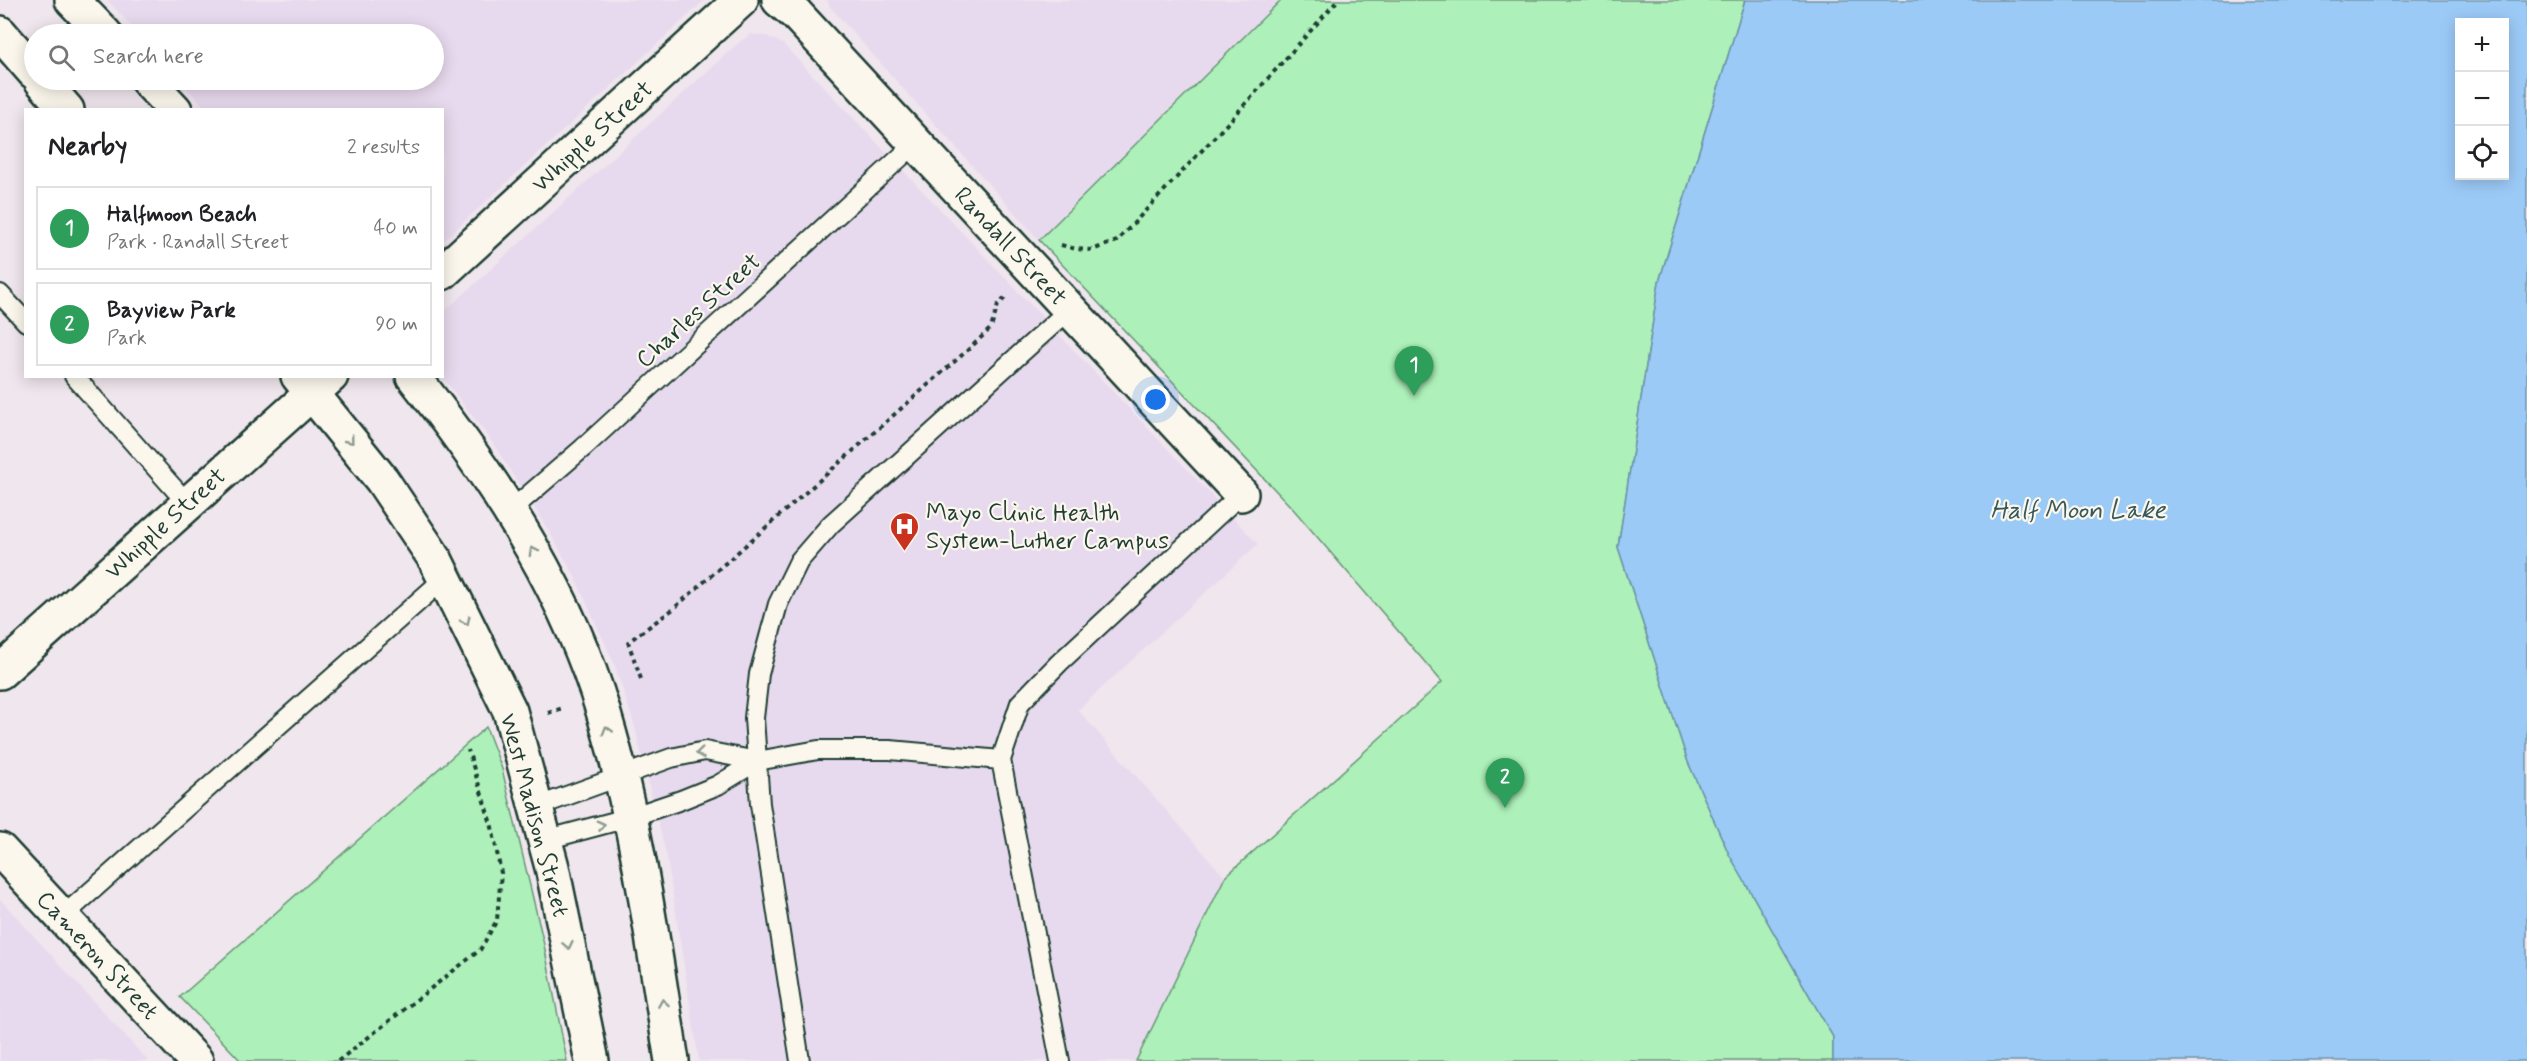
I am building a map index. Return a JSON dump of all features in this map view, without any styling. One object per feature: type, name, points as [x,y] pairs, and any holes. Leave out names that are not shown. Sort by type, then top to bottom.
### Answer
[{"type":"street","points":[[72,0],[95,24]]},
{"type":"street","name":"Whipple Street","points":[[444,271],[741,0]]},
{"type":"street","name":"Randall Street","points":[[779,0],[796,15],[1241,494]]},
{"type":"street","points":[[0,33],[24,61]]},
{"type":"street","points":[[50,90],[65,108]]},
{"type":"street","points":[[156,90],[173,108]]},
{"type":"street","points":[[415,378],[449,422],[511,510],[545,572],[582,653],[598,695],[631,816],[672,1061]]},
{"type":"street","name":"Whipple Street","points":[[0,672],[187,503],[314,382]]},
{"type":"street","name":"West Madison Street","points":[[314,382],[435,558],[510,711],[545,840],[592,1061]]},
{"type":"street","name":"Cameron Street","points":[[0,850],[196,1061]]},
{"type":"lane","name":"Charles Street","points":[[511,510],[600,432],[915,143]]},
{"type":"lane","points":[[0,294],[24,320]]},
{"type":"lane","points":[[800,1061],[760,804],[753,718],[759,674],[778,604],[800,561],[831,524],[1070,309]]},
{"type":"lane","points":[[76,378],[187,503]]},
{"type":"lane","points":[[1060,1061],[1001,760],[1020,703],[1068,655],[1241,494]]},
{"type":"lane","points":[[62,918],[445,578]]},
{"type":"lane","points":[[536,807],[671,758],[705,750],[757,761]]},
{"type":"lane","points":[[545,840],[631,816],[718,785],[757,761],[819,750],[890,750],[1001,760]]},
{"type":"path","points":[[1057,248],[1062,244],[1076,249],[1092,250],[1117,241],[1238,112],[1338,0]]},
{"type":"path","points":[[642,678],[628,642],[672,610],[970,348],[991,328],[998,305],[1010,293]]},
{"type":"path","points":[[538,717],[566,707]]},
{"type":"path","points":[[338,1061],[480,950],[496,920],[501,873],[492,827],[468,750]]},
{"type":"shaded area","points":[[107,0],[705,0],[444,240],[444,108],[206,108],[189,90],[444,90],[444,24],[130,24]]},
{"type":"shaded area","points":[[827,0],[1281,0],[1039,240],[830,7]]},
{"type":"shaded area","name":"Mayo Clinic Health System-Luther Campus","points":[[751,34],[766,36],[783,44],[1258,544],[1078,710],[1225,877],[1136,1061],[699,1061],[667,858],[634,724],[614,663],[573,573],[547,528],[488,436],[443,378],[444,312],[737,44]]},
{"type":"shaded area","points":[[0,899],[148,1061],[0,1061]]},
{"type":"green space","points":[[1281,0],[1745,0],[1659,282],[1618,547],[1688,762],[1729,854],[1833,1037],[1833,1061],[1136,1061],[1225,877],[1442,682],[1294,510],[1039,240]]},
{"type":"green space","points":[[486,727],[502,769],[543,940],[567,1061],[241,1061],[180,997]]},
{"type":"water","name":"Half Moon Lake","points":[[1745,0],[2527,0],[2527,1061],[1833,1061],[1833,1037],[1729,854],[1688,762],[1618,547],[1659,282]]},
{"type":"place","name":"Halfmoon Beach","points":[[1414,396]]},
{"type":"place","name":"Mayo Clinic Health System-Luther Campus","points":[[905,552]]},
{"type":"place","name":"Bayview Park","points":[[1505,808]]}]
